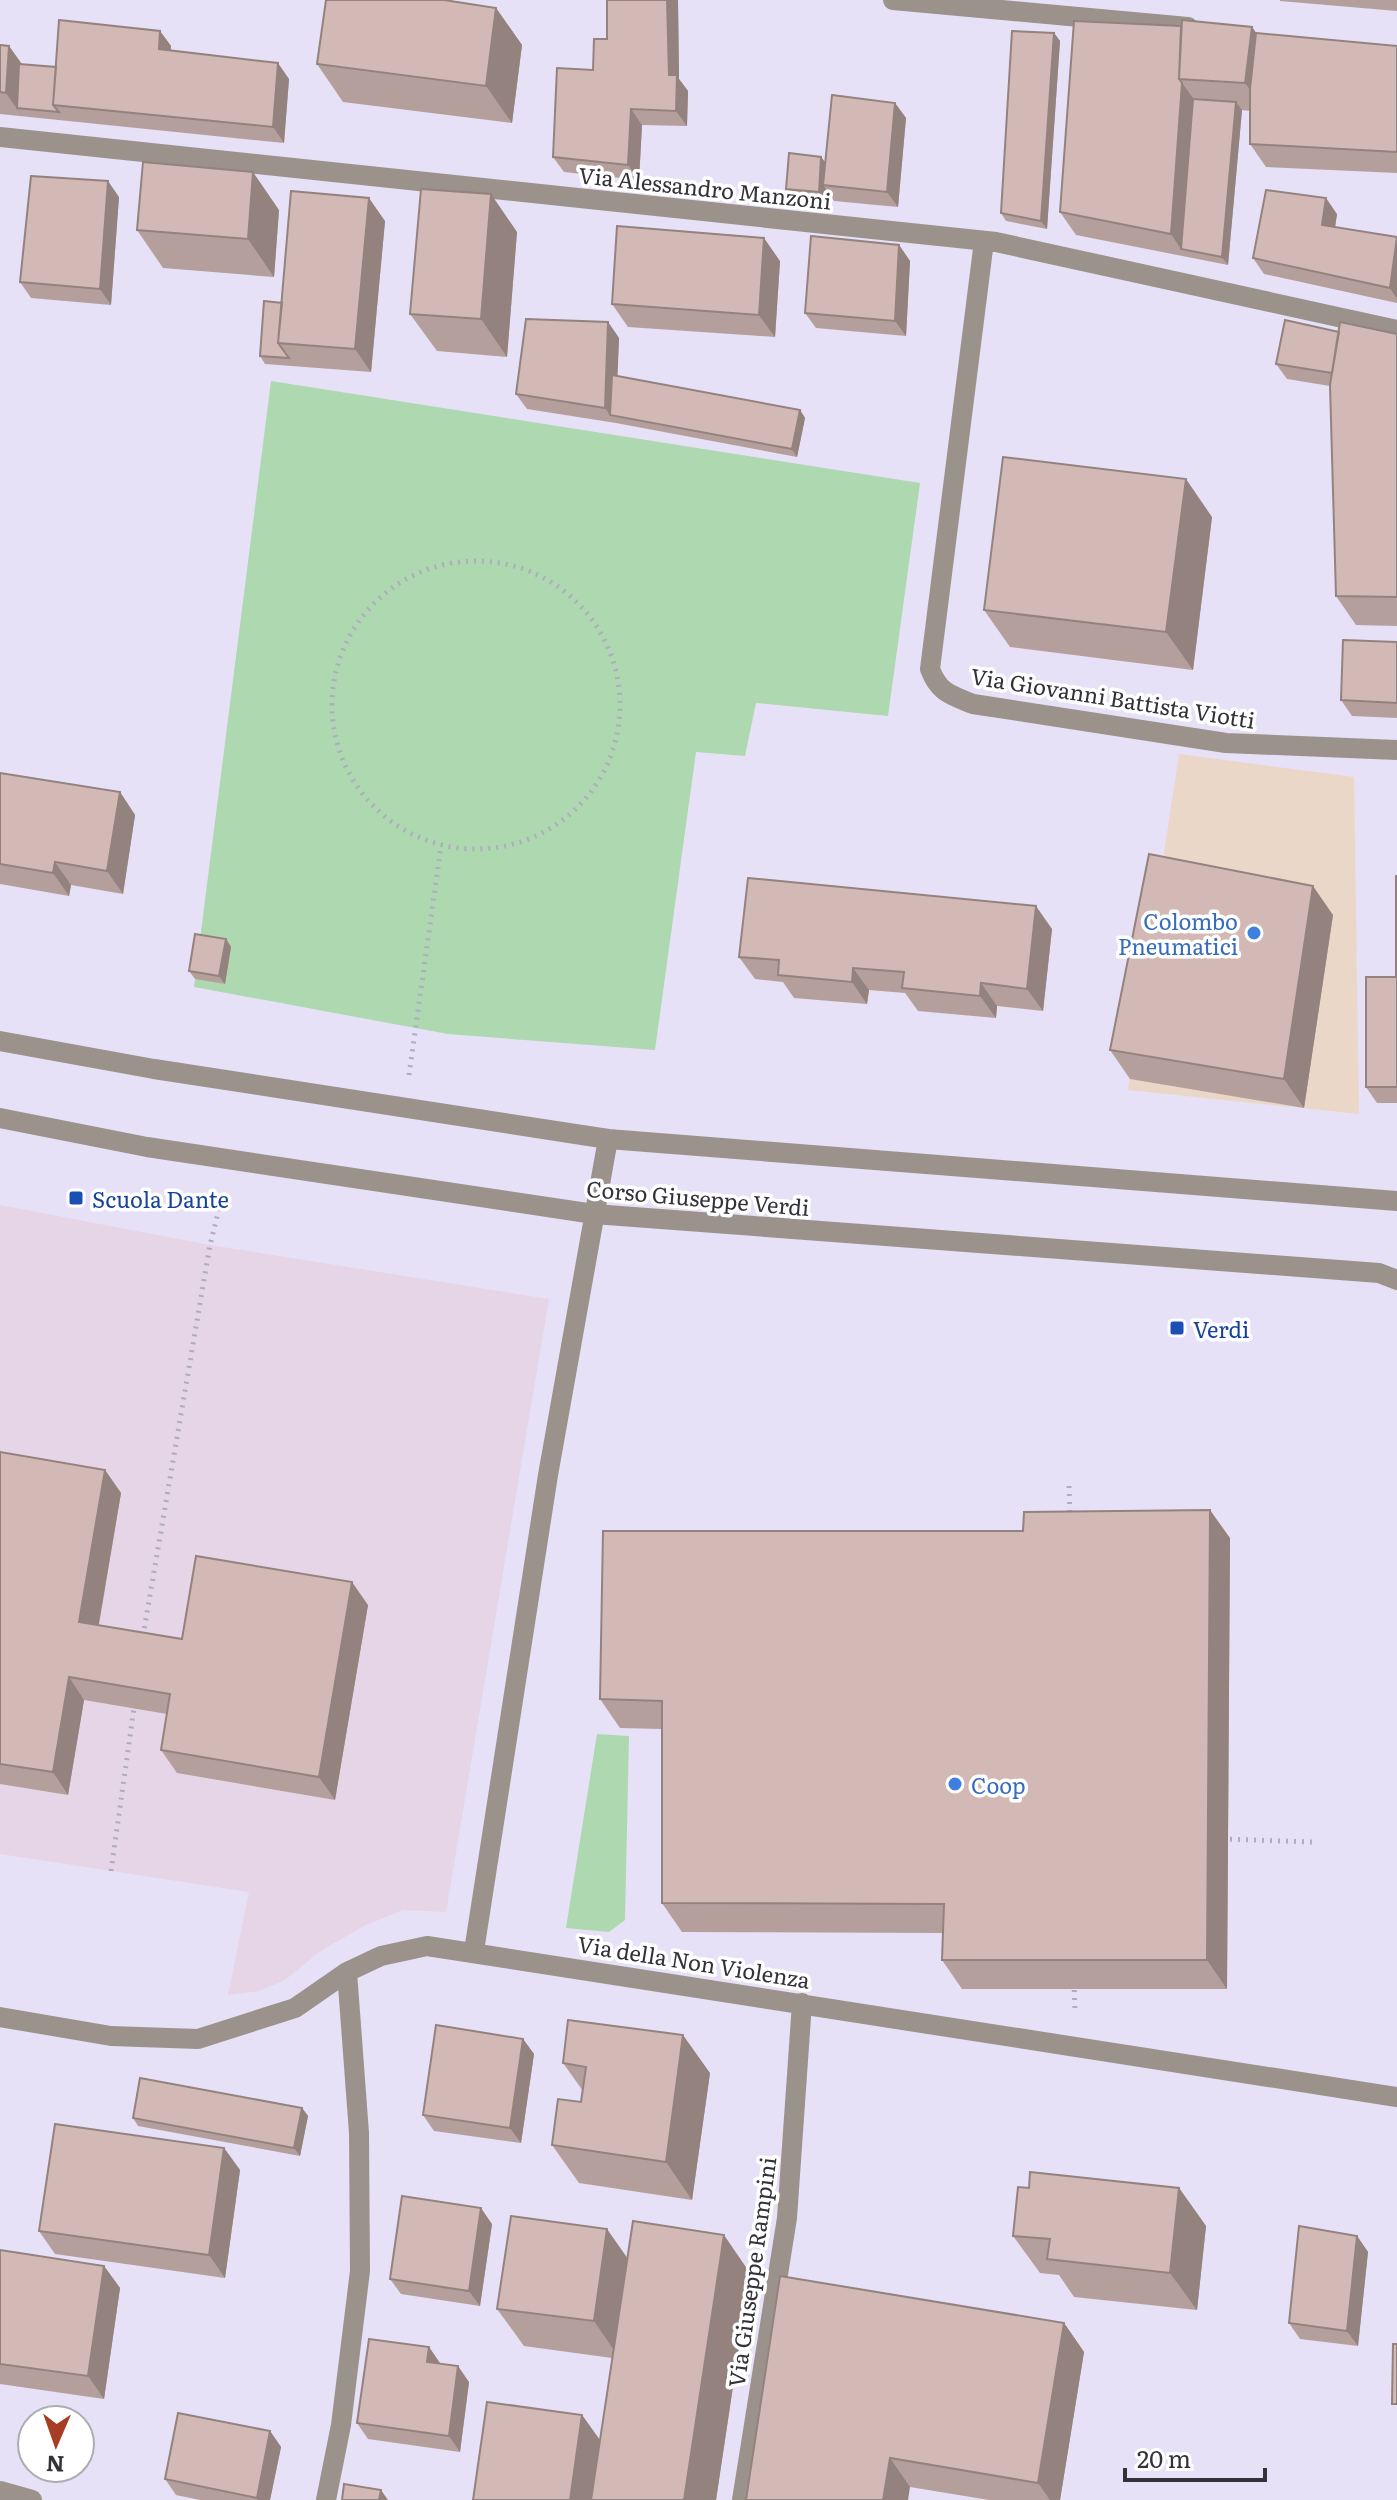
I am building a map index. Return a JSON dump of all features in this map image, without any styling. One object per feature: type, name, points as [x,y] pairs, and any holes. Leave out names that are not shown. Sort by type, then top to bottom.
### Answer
[{"type":"street","points":[[893,0],[1208,29]]},
{"type":"street","name":"Via Alessandro Manzoni","points":[[0,137],[984,241],[1397,330]]},
{"type":"street","name":"Via Giovanni Battista Viotti","points":[[984,241],[930,669],[935,682],[945,692],[973,704],[1226,743],[1397,750]]},
{"type":"street","points":[[0,1041],[154,1069],[608,1139],[1397,1201]]},
{"type":"street","name":"Corso Giuseppe Verdi","points":[[0,1118],[147,1147],[594,1214],[1379,1273],[1397,1280]]},
{"type":"street","points":[[474,1951],[548,1475],[608,1139]]},
{"type":"street","name":"Via della Non Violenza","points":[[0,2017],[111,2036],[198,2039],[295,2008],[347,1972],[381,1956],[427,1946],[1397,2097]]},
{"type":"street","points":[[326,2500],[341,2425],[360,2271],[359,2133],[347,1972]]},
{"type":"street","name":"Via Giuseppe Rampini","points":[[742,2500],[787,2218],[802,2003]]},
{"type":"street","points":[[0,2491],[32,2500]]},
{"type":"path","points":[[469,561],[515,566],[560,588],[595,623],[616,668],[621,718],[608,766],[580,807],[539,836],[490,849],[441,846],[399,828],[364,798],[341,759],[331,714],[336,668],[354,627],[385,592],[425,570],[469,561]]},
{"type":"path","points":[[404,1107],[441,846]]},
{"type":"path","points":[[143,1637],[210,1245]]},
{"type":"path","points":[[1069,1486],[1070,1527]]},
{"type":"path","points":[[111,1871],[134,1708]]},
{"type":"path","points":[[1212,1839],[1313,1842]]},
{"type":"path","points":[[1074,1973],[1075,2045]]},
{"type":"shaded area","name":"Colombo Pneumatici","points":[[1179,754],[1354,777],[1359,1114],[1128,1090]]},
{"type":"shaded area","points":[[0,1205],[210,1245],[549,1299],[446,1912],[403,1910],[364,1926],[322,1950],[285,1980],[259,1991],[228,1995],[249,1892],[0,1854]]},
{"type":"green space","points":[[271,381],[920,483],[888,716],[756,703],[745,756],[696,752],[655,1050],[448,1034],[194,987]]},
{"type":"green space","points":[[597,1734],[629,1736],[625,1920],[609,1932],[566,1928]]},
{"type":"building","points":[[326,0],[444,0],[496,8],[486,86],[317,64]]},
{"type":"building","points":[[607,0],[667,0],[669,75],[677,75],[676,111],[631,109],[628,165],[553,157],[557,68],[593,70],[594,39],[607,39]]},
{"type":"building","points":[[59,20],[160,31],[159,49],[278,63],[273,127],[53,105]]},
{"type":"building","points":[[1182,20],[1252,27],[1245,83],[1179,79]]},
{"type":"building","points":[[1074,21],[1181,26],[1179,79],[1182,83],[1171,234],[1060,212]]},
{"type":"building","points":[[1012,31],[1054,33],[1041,221],[1001,213]]},
{"type":"building","points":[[1256,33],[1397,46],[1397,152],[1250,144],[1250,89]]},
{"type":"building","points":[[0,45],[9,46],[6,93],[0,92]]},
{"type":"building","points":[[19,64],[56,67],[53,105],[59,112],[17,108]]},
{"type":"building","points":[[832,95],[895,103],[887,192],[823,185]]},
{"type":"building","points":[[1193,99],[1236,102],[1222,257],[1181,249]]},
{"type":"building","points":[[789,153],[821,157],[819,192],[786,189]]},
{"type":"building","points":[[143,162],[253,172],[248,239],[137,230]]},
{"type":"building","points":[[31,176],[108,181],[100,289],[20,282]]},
{"type":"building","points":[[421,189],[491,194],[481,319],[410,314]]},
{"type":"building","points":[[1266,190],[1326,198],[1322,225],[1397,237],[1390,288],[1253,258]]},
{"type":"building","points":[[291,191],[369,198],[355,349],[278,343]]},
{"type":"building","points":[[617,226],[764,238],[759,315],[612,304]]},
{"type":"building","points":[[811,236],[899,245],[895,321],[805,313]]},
{"type":"building","points":[[264,301],[282,303],[278,343],[289,358],[260,356]]},
{"type":"building","points":[[526,319],[608,322],[605,408],[516,394]]},
{"type":"building","points":[[1285,320],[1339,332],[1332,373],[1276,364]]},
{"type":"building","points":[[1340,322],[1397,334],[1397,597],[1336,596],[1330,385]]},
{"type":"building","points":[[612,375],[800,410],[792,449],[610,415]]},
{"type":"building","points":[[1003,457],[1186,479],[1166,632],[984,610]]},
{"type":"building","points":[[1343,640],[1397,642],[1397,703],[1341,700]]},
{"type":"building","points":[[0,773],[120,792],[107,871],[55,862],[53,873],[0,864]]},
{"type":"building","points":[[1149,854],[1313,886],[1284,1079],[1110,1050]]},
{"type":"building","points":[[1397,876],[1397,977],[1396,977]]},
{"type":"building","points":[[748,878],[1036,906],[1027,989],[981,983],[980,996],[902,988],[904,972],[853,968],[852,982],[778,975],[779,960],[739,957]]},
{"type":"building","points":[[195,934],[226,939],[219,976],[189,971]]},
{"type":"building","points":[[1366,977],[1397,977],[1397,1087],[1366,1087]]},
{"type":"building","points":[[0,1452],[105,1470],[79,1622],[182,1639],[196,1556],[352,1582],[319,1777],[161,1750],[170,1694],[69,1677],[53,1772],[0,1764]]},
{"type":"building","name":"Coop","points":[[1210,1510],[1207,1960],[942,1960],[944,1904],[662,1903],[662,1701],[600,1699],[603,1531],[1023,1531],[1024,1512]]},
{"type":"building","points":[[568,2020],[683,2035],[666,2162],[552,2145],[558,2099],[581,2102],[586,2067],[563,2063]]},
{"type":"building","points":[[436,2025],[523,2039],[510,2128],[423,2115]]},
{"type":"building","points":[[140,2078],[302,2108],[294,2148],[133,2118]]},
{"type":"building","points":[[55,2124],[224,2148],[209,2255],[39,2231]]},
{"type":"building","points":[[1030,2172],[1179,2188],[1170,2273],[1047,2259],[1050,2239],[1013,2236],[1018,2187],[1029,2188]]},
{"type":"building","points":[[402,2196],[481,2208],[469,2291],[390,2279]]},
{"type":"building","points":[[511,2216],[607,2229],[594,2321],[497,2309]]},
{"type":"building","points":[[633,2221],[724,2235],[684,2500],[591,2500]]},
{"type":"building","points":[[1299,2226],[1357,2236],[1347,2331],[1289,2323]]},
{"type":"building","points":[[0,2250],[104,2266],[88,2376],[0,2364]]},
{"type":"building","points":[[780,2276],[1064,2323],[1038,2483],[890,2458],[883,2500],[746,2500]]},
{"type":"building","points":[[369,2339],[429,2347],[427,2362],[458,2366],[449,2436],[357,2423]]},
{"type":"building","points":[[1393,2344],[1397,2344],[1397,2404],[1392,2404]]},
{"type":"building","points":[[487,2402],[582,2415],[570,2500],[473,2500]]},
{"type":"building","points":[[178,2413],[270,2431],[257,2498],[165,2479]]},
{"type":"building","points":[[344,2484],[381,2490],[379,2500],[342,2500]]},
{"type":"place","name":"Colombo Pneumatici","points":[[1254,933]]},
{"type":"place","name":"Scuola Dante","points":[[76,1198]]},
{"type":"place","name":"Verdi","points":[[1177,1328]]},
{"type":"place","name":"Coop","points":[[955,1784]]}]
